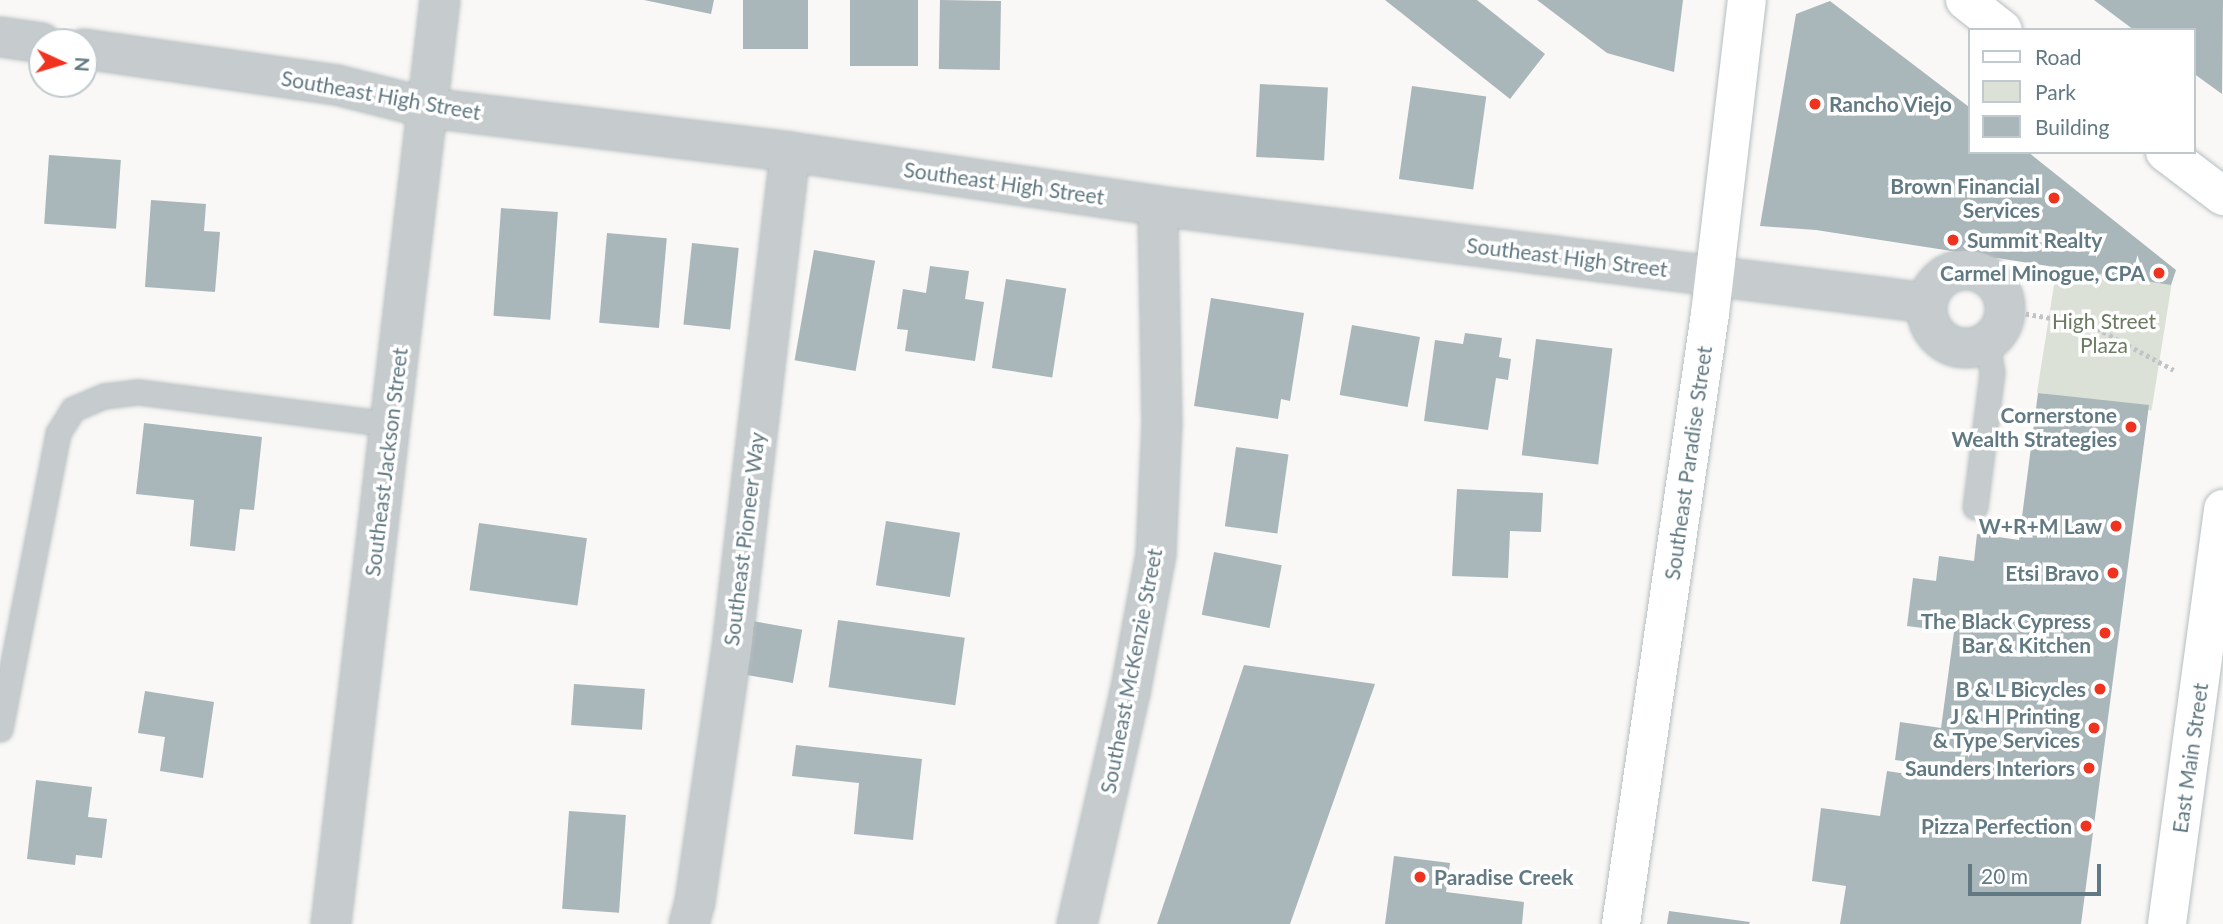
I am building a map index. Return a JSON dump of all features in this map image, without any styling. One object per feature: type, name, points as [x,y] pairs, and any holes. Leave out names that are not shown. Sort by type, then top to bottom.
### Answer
[{"type":"main road","points":[[1965,0],[2000,28]]},
{"type":"main road","name":"Southeast Paradise Street","points":[[1621,924],[1715,276],[1746,3]]},
{"type":"main road","points":[[2168,154],[2223,196]]},
{"type":"main road","name":"East Main Street","points":[[2167,924],[2223,509]]},
{"type":"main road","points":[[2206,646],[2223,581]]},
{"type":"street","name":"Southeast Jackson Street","points":[[331,924],[440,0]]},
{"type":"street","points":[[0,37],[28,41]]},
{"type":"street","name":"Southeast High Street","points":[[98,51],[337,85],[428,108],[790,152],[1158,206],[1927,303]]},
{"type":"street","name":"Southeast Pioneer Way","points":[[689,924],[695,901],[733,639],[790,152]]},
{"type":"street","name":"Southeast McKenzie Street","points":[[1077,924],[1130,693],[1156,554],[1162,424],[1158,206]]},
{"type":"street","points":[[1965,270],[1978,272],[1998,286],[2004,297],[1996,326],[1961,349],[1948,345],[1930,326],[1927,303],[1933,287],[1942,278],[1965,270]]},
{"type":"lane","points":[[1975,507],[1996,326]]},
{"type":"lane","points":[[0,729],[58,433],[73,409],[104,396],[139,392],[390,424]]},
{"type":"path","points":[[1996,326],[2091,325],[2174,370]]},
{"type":"green space","name":"High Street Plaza","points":[[2057,266],[2172,284],[2152,411],[2037,392]]},
{"type":"building","points":[[644,0],[714,0],[711,14]]},
{"type":"building","points":[[743,0],[808,0],[808,49],[743,49]]},
{"type":"building","points":[[850,0],[918,0],[918,66],[850,66]]},
{"type":"building","points":[[940,0],[1001,1],[1000,70],[939,69]]},
{"type":"building","points":[[1385,0],[1477,0],[1545,54],[1510,99]]},
{"type":"building","points":[[1537,0],[1683,0],[1674,72],[1607,53]]},
{"type":"building","points":[[2094,0],[2223,0],[2222,94],[2195,74],[2195,28],[2131,28]]},
{"type":"building","points":[[1830,1],[1968,106],[1968,154],[2031,154],[2176,270],[2171,285],[1816,230],[1760,226],[1796,14]]},
{"type":"building","points":[[1260,84],[1328,88],[1324,160],[1256,157]]},
{"type":"building","points":[[1412,86],[1486,96],[1473,190],[1399,179]]},
{"type":"building","points":[[49,155],[121,160],[116,229],[44,224]]},
{"type":"building","points":[[151,200],[206,204],[204,231],[220,232],[215,292],[145,287]]},
{"type":"building","points":[[501,208],[558,212],[550,320],[493,316]]},
{"type":"building","points":[[607,233],[667,238],[659,328],[599,323]]},
{"type":"building","points":[[692,243],[739,248],[730,329],[683,325]]},
{"type":"building","points":[[814,250],[875,261],[856,371],[795,360]]},
{"type":"building","points":[[930,266],[969,271],[965,299],[984,302],[975,361],[905,351],[908,330],[897,329],[903,289],[926,293]]},
{"type":"building","points":[[1006,279],[1066,289],[1052,377],[992,368]]},
{"type":"building","points":[[1211,298],[1304,313],[1290,401],[1281,399],[1278,419],[1194,406]]},
{"type":"building","points":[[1352,325],[1420,337],[1408,407],[1340,395]]},
{"type":"building","points":[[1465,333],[1502,338],[1499,357],[1511,359],[1508,380],[1496,378],[1488,430],[1424,421],[1435,340],[1463,344]]},
{"type":"building","points":[[1536,339],[1612,348],[1598,465],[1522,455]]},
{"type":"building","points":[[2038,393],[2149,405],[2081,924],[1840,924],[1846,886],[1812,881],[1821,808],[1880,816],[1887,771],[1933,778],[1934,765],[1895,760],[1900,722],[1941,728],[1954,632],[1907,626],[1913,578],[1936,581],[1939,556],[1974,561],[1977,534],[2019,540]]},
{"type":"building","points":[[144,423],[262,437],[254,510],[240,509],[235,551],[190,546],[194,500],[136,494]]},
{"type":"building","points":[[1236,447],[1288,454],[1277,534],[1225,526]]},
{"type":"building","points":[[1457,489],[1543,493],[1541,532],[1510,531],[1508,578],[1452,576]]},
{"type":"building","points":[[886,521],[960,533],[950,597],[876,585]]},
{"type":"building","points":[[479,523],[587,538],[577,606],[470,590]]},
{"type":"building","points":[[1214,552],[1282,565],[1270,628],[1202,615]]},
{"type":"building","points":[[838,620],[965,638],[955,705],[829,687]]},
{"type":"building","points":[[752,621],[802,630],[793,683],[743,674]]},
{"type":"building","points":[[1244,665],[1375,684],[1290,924],[1157,924]]},
{"type":"building","points":[[574,684],[645,689],[642,730],[571,725]]},
{"type":"building","points":[[145,691],[214,702],[203,778],[160,771],[165,737],[138,733]]},
{"type":"building","points":[[796,745],[922,759],[913,840],[854,834],[859,783],[792,776]]},
{"type":"building","points":[[36,780],[92,787],[88,817],[107,819],[102,858],[76,855],[75,865],[27,859]]},
{"type":"building","points":[[569,811],[626,815],[619,913],[562,909]]},
{"type":"building","name":"Paradise Creek","points":[[1394,856],[1450,863],[1446,892],[1524,902],[1522,924],[1385,924]]},
{"type":"building","points":[[1669,911],[1750,922],[1667,924]]},
{"type":"place","name":"Rancho Viejo","points":[[1815,104]]},
{"type":"place","name":"Brown Financial Services","points":[[2054,198]]},
{"type":"place","name":"Summit Realty","points":[[1953,240]]},
{"type":"place","name":"Carmel Minogue, CPA","points":[[2159,273]]},
{"type":"place","name":"Cornerstone Wealth Strategies","points":[[2131,427]]},
{"type":"place","name":"W+R+M Law","points":[[2116,526]]},
{"type":"place","name":"Etsi Bravo","points":[[2113,573]]},
{"type":"place","name":"The Black Cypress Bar & Kitchen","points":[[2105,633]]},
{"type":"place","name":"B & L Bicycles","points":[[2100,689]]},
{"type":"place","name":"J & H Printing & Type Services","points":[[2094,728]]},
{"type":"place","name":"Saunders Interiors","points":[[2089,768]]},
{"type":"place","name":"Pizza Perfection","points":[[2086,826]]},
{"type":"place","name":"Paradise Creek","points":[[1420,877]]}]
